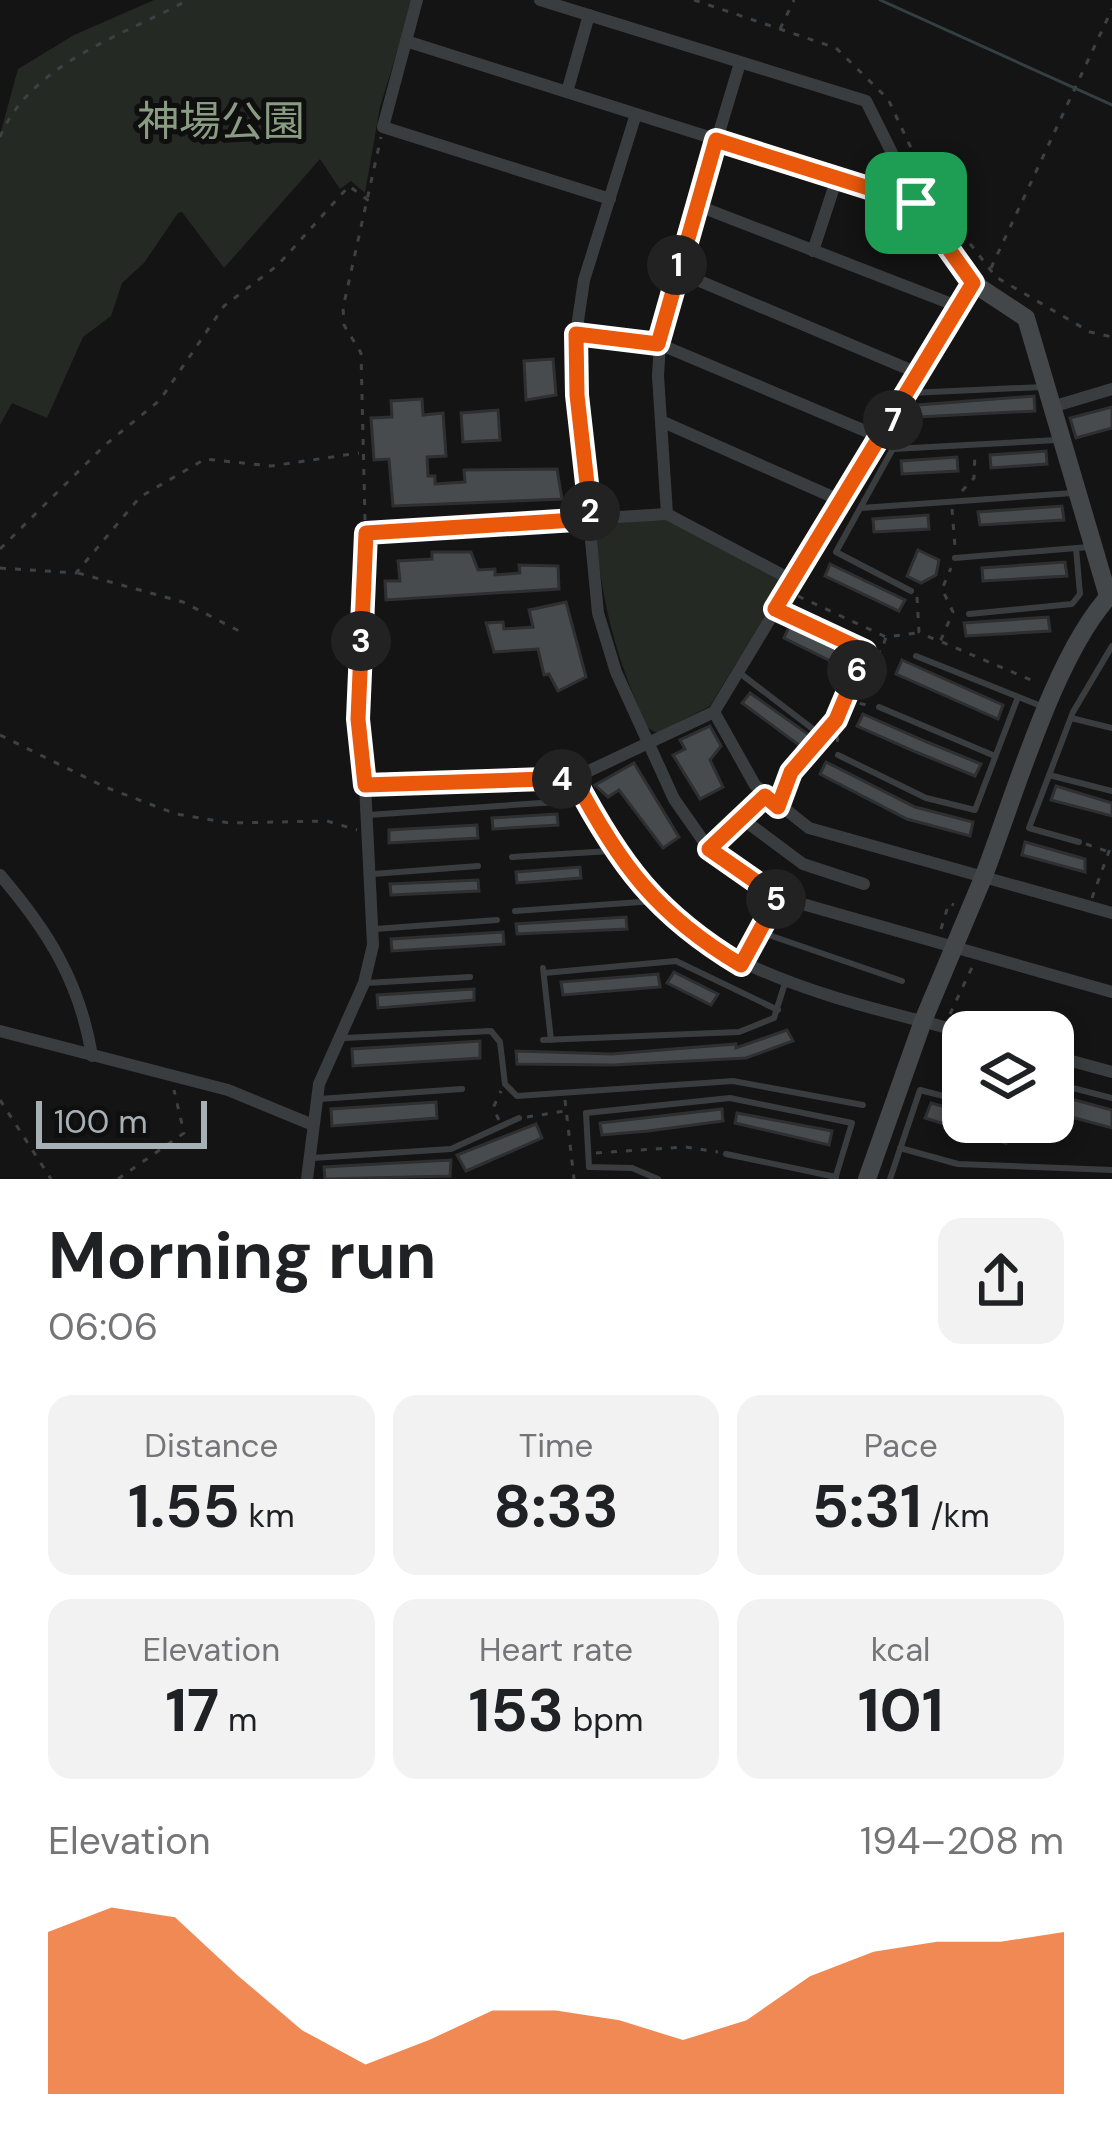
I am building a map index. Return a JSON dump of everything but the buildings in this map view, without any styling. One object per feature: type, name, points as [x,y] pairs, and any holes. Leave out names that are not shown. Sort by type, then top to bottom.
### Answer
[{"type":"street","points":[[417,0],[383,127],[610,199]]},
{"type":"street","points":[[540,0],[866,101],[916,203],[973,283],[1026,318],[1076,493],[1084,548],[1111,596],[1077,639],[923,1022],[867,1179]]},
{"type":"street","points":[[567,92],[590,15]]},
{"type":"street","points":[[406,41],[916,203]]},
{"type":"street","points":[[667,514],[658,344],[740,63]]},
{"type":"street","points":[[636,114],[584,280],[576,334],[577,395],[602,628],[674,799],[709,849],[778,897],[1112,992]]},
{"type":"street","points":[[813,251],[837,178]]},
{"type":"street","points":[[696,205],[957,305]]},
{"type":"street","points":[[676,271],[920,374]]},
{"type":"street","points":[[307,1179],[315,1100],[364,983],[375,928],[365,785],[574,778],[714,712],[789,585],[888,443],[898,412],[973,283]]},
{"type":"street","points":[[576,334],[658,344],[888,443]]},
{"type":"street","points":[[1052,407],[1112,389]]},
{"type":"street","points":[[661,422],[844,502]]},
{"type":"street","points":[[366,533],[667,514],[789,585]]},
{"type":"street","points":[[714,712],[745,770],[765,796],[829,836],[1112,913]]},
{"type":"street","points":[[574,778],[613,850],[655,902],[693,935],[741,965],[785,983],[942,1027]]},
{"type":"street","points":[[709,849],[765,796]]},
{"type":"street","points":[[741,818],[771,845],[803,863],[864,884]]},
{"type":"street","points":[[0,875],[66,964],[86,1021],[92,1056]]},
{"type":"street","points":[[741,965],[778,897]]},
{"type":"street","points":[[0,1031],[247,1096],[313,1125]]},
{"type":"street","points":[[1074,1062],[1112,1072]]},
{"type":"lane","points":[[909,393],[1046,387]]},
{"type":"lane","points":[[911,591],[836,552],[861,508],[888,443],[1061,439]]},
{"type":"lane","points":[[861,508],[1076,493]]},
{"type":"lane","points":[[956,558],[1084,548],[1080,594],[1072,604],[969,614]]},
{"type":"lane","points":[[775,609],[865,651]]},
{"type":"lane","points":[[1079,842],[1029,828],[1071,718],[1112,646]]},
{"type":"lane","points":[[916,656],[1018,697],[1052,700]]},
{"type":"lane","points":[[738,671],[822,736]]},
{"type":"lane","points":[[838,755],[926,798],[975,810],[1018,697]]},
{"type":"lane","points":[[879,707],[995,756]]},
{"type":"lane","points":[[1071,718],[1112,728]]},
{"type":"lane","points":[[1049,775],[1112,791]]},
{"type":"lane","points":[[368,815],[556,802]]},
{"type":"lane","points":[[512,856],[613,850]]},
{"type":"lane","points":[[373,874],[478,866]]},
{"type":"lane","points":[[515,911],[655,902]]},
{"type":"lane","points":[[375,928],[497,920]]},
{"type":"lane","points":[[759,932],[902,981]]},
{"type":"lane","points":[[778,1010],[676,961],[544,971],[547,1040],[739,1032],[766,1023],[778,1010],[785,983]]},
{"type":"lane","points":[[364,983],[470,977]]},
{"type":"lane","points":[[340,1039],[491,1031],[500,1042],[505,1084],[518,1096],[733,1081],[863,1105]]},
{"type":"lane","points":[[1074,1088],[1112,1098]]},
{"type":"lane","points":[[315,1100],[462,1089]]},
{"type":"lane","points":[[890,1179],[920,1090],[942,1096]]},
{"type":"lane","points":[[658,1179],[632,1168],[589,1167],[586,1113],[730,1099],[852,1124],[836,1178],[725,1154]]},
{"type":"lane","points":[[308,1159],[451,1149],[519,1118]]},
{"type":"lane","points":[[900,1148],[958,1164],[1112,1170]]},
{"type":"path","points":[[0,137],[13,106],[56,69],[188,0]]},
{"type":"path","points":[[781,29],[794,0]]},
{"type":"path","points":[[990,269],[1112,9]]},
{"type":"path","points":[[365,785],[358,719],[366,533],[361,353],[344,325],[343,308],[383,127]]},
{"type":"path","points":[[0,548],[105,445],[160,400],[224,306],[278,266],[349,186],[369,201]]},
{"type":"path","points":[[76,573],[140,497],[206,459],[272,466],[362,453]]},
{"type":"path","points":[[0,568],[76,573],[183,602],[245,634]]},
{"type":"path","points":[[789,585],[886,637],[919,632]]},
{"type":"path","points":[[778,807],[791,772],[836,720],[865,651],[881,652],[886,637]]},
{"type":"path","points":[[940,642],[1052,700]]},
{"type":"path","points":[[844,700],[879,707]]},
{"type":"path","points":[[836,720],[838,755]]},
{"type":"path","points":[[0,735],[105,788],[176,814],[229,823],[327,821],[370,838]]},
{"type":"path","points":[[1079,842],[1109,852]]},
{"type":"path","points":[[1089,907],[1112,843]]},
{"type":"path","points":[[937,942],[949,903],[970,910]]},
{"type":"path","points":[[951,1011],[978,954]]},
{"type":"path","points":[[118,1179],[184,1133],[173,1077]]},
{"type":"path","points":[[501,1126],[493,1108],[505,1084]]},
{"type":"path","points":[[564,1093],[574,1179]]},
{"type":"path","points":[[0,1100],[51,1179]]},
{"type":"path","points":[[519,1118],[566,1111]]},
{"type":"path","points":[[589,1154],[686,1147],[725,1154]]},
{"type":"green space","name":"神場公園","points":[[154,0],[413,0],[380,107],[365,193],[351,181],[340,189],[320,159],[224,268],[182,212],[178,213],[144,263],[122,283],[111,316],[83,337],[47,418],[12,403],[0,425],[0,135],[18,69],[74,35]]},
{"type":"green space","points":[[664,518],[782,581],[783,587],[710,706],[657,733],[648,728],[619,654],[601,579],[595,526]]},
{"type":"waterway","points":[[880,0],[1112,105]]},
{"type":"route","points":[[716,140],[916,203],[973,283],[775,609],[865,651],[836,720],[791,772],[778,807],[765,796],[709,849],[778,897],[741,965],[693,935],[646,893],[613,850],[574,778],[365,785],[358,719],[366,533],[591,519],[577,395],[576,334],[658,344],[716,140]]}]
